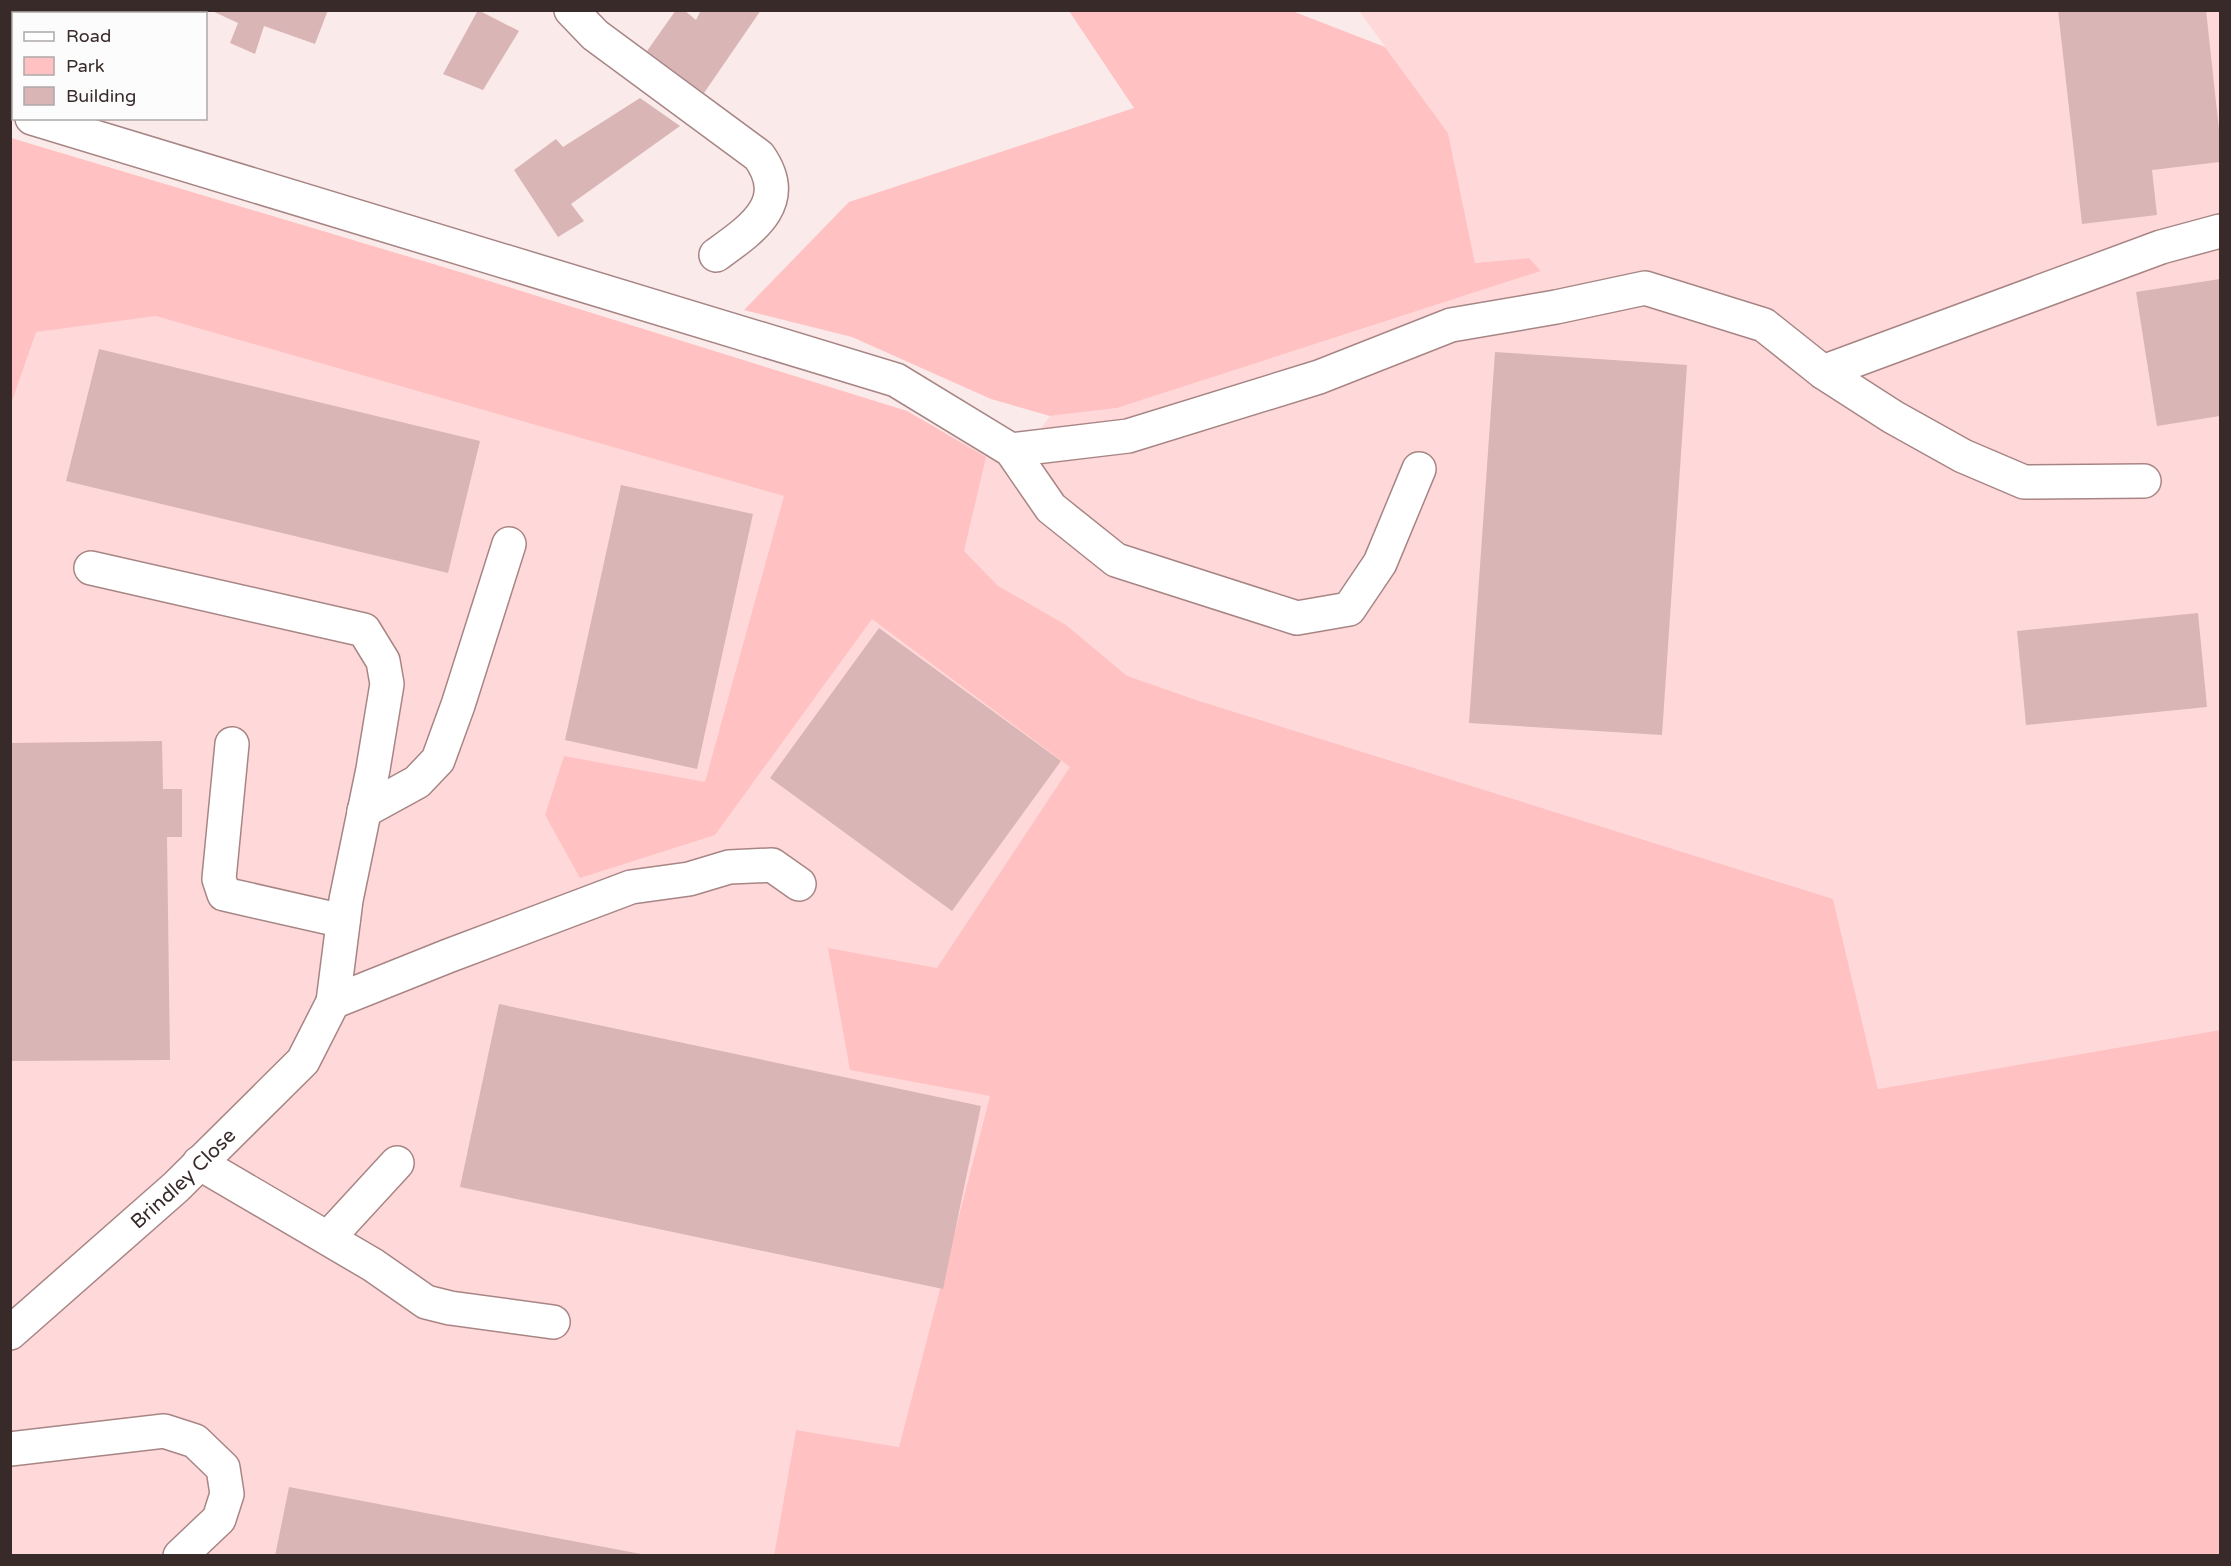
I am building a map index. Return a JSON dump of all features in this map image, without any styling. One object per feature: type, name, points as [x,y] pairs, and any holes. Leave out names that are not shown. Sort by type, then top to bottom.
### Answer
[{"type":"street","points":[[571,10],[609,47],[759,156],[767,167],[772,180],[768,202],[758,223],[717,255]]},
{"type":"street","points":[[39,120],[896,380],[1011,450],[1051,508],[1116,560],[1297,618],[1349,609],[1380,563],[1419,469]]},
{"type":"street","points":[[1823,372],[2161,247],[2220,231]]},
{"type":"street","points":[[1011,450],[1128,436],[1319,377],[1450,325],[1556,308],[1645,288],[1764,325],[1823,372],[1893,417],[1963,456],[2024,482],[2144,482]]},
{"type":"street","points":[[364,811],[417,782],[438,760],[458,705],[509,544]]},
{"type":"street","name":"Brindley Close","points":[[10,1333],[199,1163],[303,1061],[333,1002],[345,911],[387,684],[383,661],[364,630],[91,568]]},
{"type":"street","points":[[232,744],[219,879],[224,894],[345,911]]},
{"type":"street","points":[[333,1002],[631,887],[689,879],[729,867],[772,865],[799,884]]},
{"type":"street","points":[[199,1163],[373,1264],[426,1302],[450,1308],[553,1322]]},
{"type":"street","points":[[328,1238],[397,1163]]},
{"type":"street","points":[[10,1449],[164,1431],[195,1441],[223,1468],[227,1494],[219,1519],[180,1556]]},
{"type":"shaded area","points":[[1359,11],[2220,11],[2220,1030],[1878,1089],[1833,899],[990,1096],[899,1447],[796,1430],[774,1555],[11,1555],[10,138],[463,273],[907,411],[1010,470],[1050,416],[1117,408],[1541,271],[1529,258],[1475,263],[1448,133]]},
{"type":"green space","points":[[1069,11],[1292,11],[1385,47],[1448,133],[1475,263],[1529,258],[1541,271],[1117,408],[1050,416],[991,399],[852,337],[744,310],[849,202],[1134,108]]},
{"type":"green space","points":[[11,138],[463,273],[907,411],[986,457],[964,551],[998,586],[1066,625],[1127,676],[1199,701],[1833,899],[1878,1089],[2220,1030],[2220,1555],[774,1555],[796,1430],[899,1447],[990,1096],[850,1070],[828,948],[937,968],[1070,767],[872,619],[715,835],[580,878],[545,815],[564,756],[705,782],[784,496],[156,316],[36,332],[11,404]]},
{"type":"building","points":[[210,10],[328,10],[315,44],[264,26],[255,54],[230,43],[238,23]]},
{"type":"building","points":[[478,10],[519,31],[483,90],[443,74]]},
{"type":"building","points":[[676,10],[684,10],[696,20],[701,10],[761,10],[704,93],[647,51]]},
{"type":"building","points":[[2058,10],[2206,10],[2220,139],[2220,162],[2152,170],[2157,215],[2082,224]]},
{"type":"building","points":[[640,98],[680,126],[571,204],[584,221],[558,237],[514,170],[556,139],[563,147]]},
{"type":"building","points":[[2220,279],[2220,416],[2157,426],[2136,292]]},
{"type":"building","points":[[99,349],[480,441],[448,573],[66,481]]},
{"type":"building","points":[[1495,352],[1687,365],[1662,735],[1469,723]]},
{"type":"building","points":[[621,485],[753,514],[697,769],[565,740]]},
{"type":"building","points":[[2198,613],[2207,707],[2026,725],[2017,631]]},
{"type":"building","points":[[879,628],[1061,761],[952,911],[770,778]]},
{"type":"building","points":[[162,741],[163,789],[182,789],[182,837],[167,837],[170,1060],[10,1061],[10,743]]},
{"type":"building","points":[[499,1004],[981,1106],[943,1289],[460,1187]]},
{"type":"building","points":[[289,1487],[641,1554],[641,1556],[275,1556]]}]
